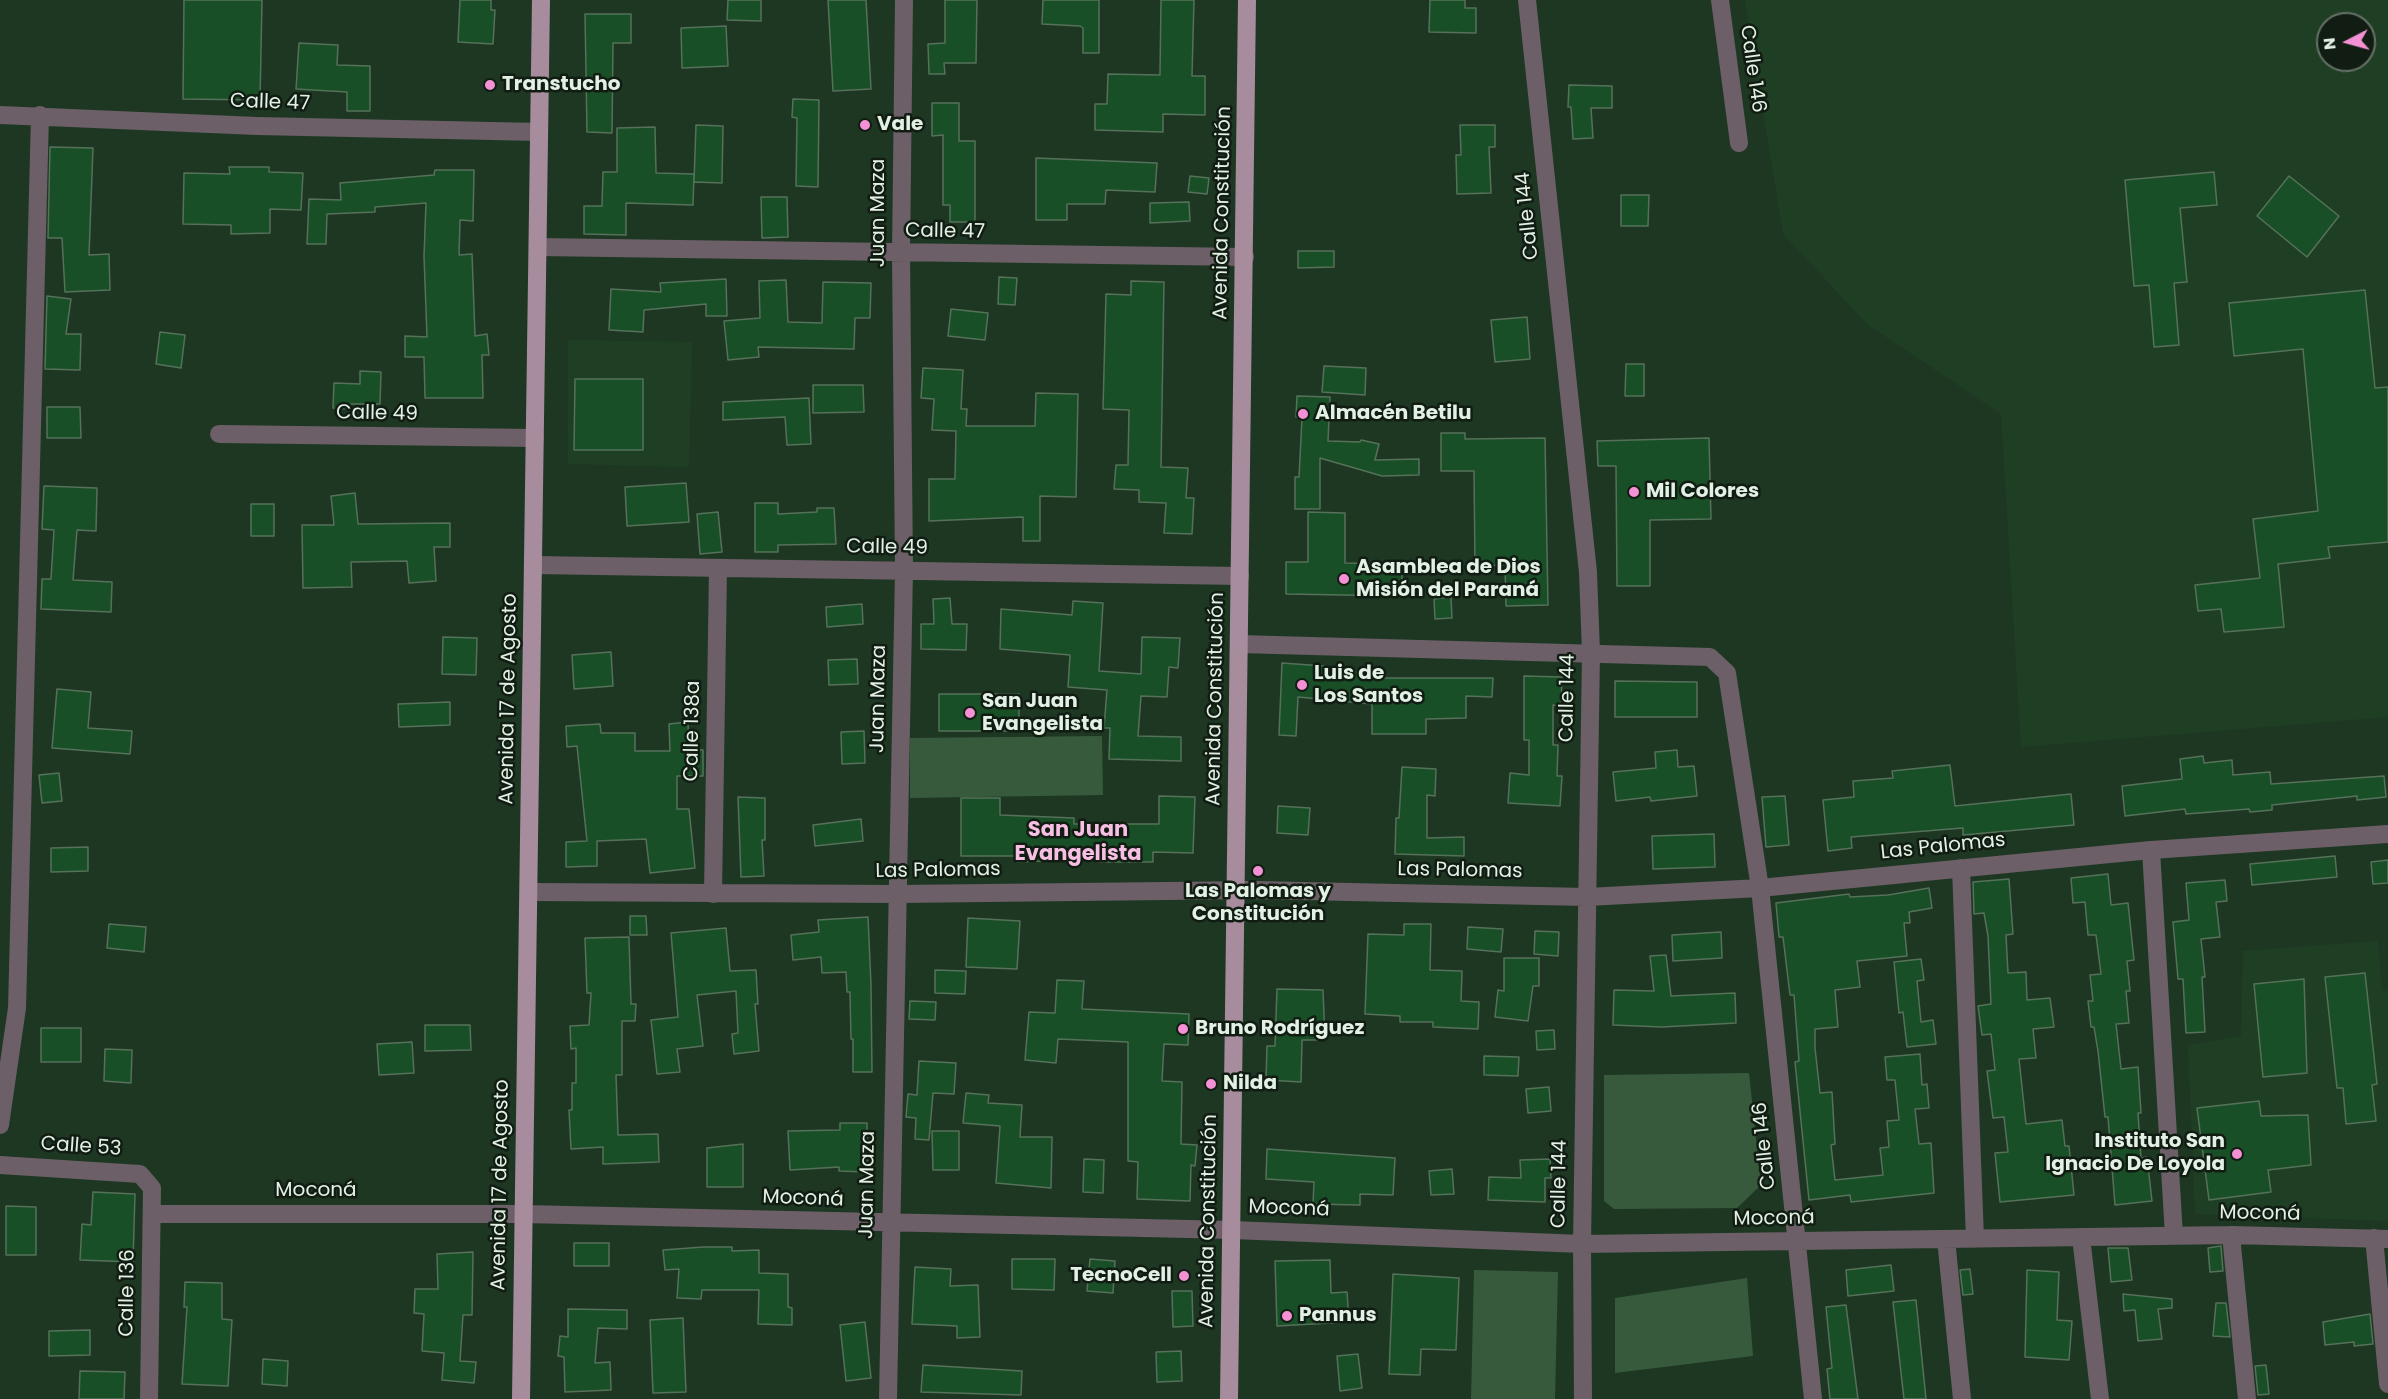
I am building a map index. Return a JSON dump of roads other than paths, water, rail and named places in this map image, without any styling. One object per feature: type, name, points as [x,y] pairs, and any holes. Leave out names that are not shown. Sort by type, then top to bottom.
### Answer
[{"type":"main road","name":"Avenida 17 de Agosto","points":[[521,1399],[541,0]]},
{"type":"main road","name":"Avenida Constitución","points":[[1229,1399],[1233,1230],[1234,890],[1247,0]]},
{"type":"street","name":"Juan Maza","points":[[888,1399],[904,571],[901,254],[904,0]]},
{"type":"street","name":"Calle 144","points":[[1527,0],[1588,572],[1591,652],[1582,1244],[1583,1399]]},
{"type":"street","name":"Calle 146","points":[[1720,0],[1739,143]]},
{"type":"street","name":"Calle 47","points":[[0,115],[257,126],[539,132]]},
{"type":"street","points":[[0,1125],[17,1008],[40,115]]},
{"type":"street","name":"Calle 47","points":[[537,247],[901,254],[1245,257]]},
{"type":"street","name":"Calle 49","points":[[219,434],[535,438]]},
{"type":"street","name":"Calle 49","points":[[534,565],[1240,576]]},
{"type":"street","name":"Calle 138a","points":[[713,894],[718,569]]},
{"type":"street","name":"Calle 146","points":[[1239,644],[1710,657],[1727,674],[1760,888],[1813,1399]]},
{"type":"street","name":"Las Palomas","points":[[529,892],[898,894],[1234,890],[1587,897],[1760,888],[2151,850],[2388,834]]},
{"type":"street","points":[[2151,850],[2175,1236]]},
{"type":"street","points":[[1961,868],[1975,1239]]},
{"type":"street","name":"Calle 53","points":[[0,1165],[140,1174],[152,1188]]},
{"type":"street","name":"Calle 136","points":[[149,1399],[152,1188]]},
{"type":"street","name":"Moconá","points":[[152,1214],[523,1214],[1233,1230],[1582,1244],[2231,1235],[2381,1239]]},
{"type":"street","points":[[2231,1235],[2247,1399]]},
{"type":"street","points":[[2081,1237],[2100,1399]]},
{"type":"street","points":[[1946,1239],[1962,1399]]},
{"type":"street","points":[[2381,1239],[2388,1384]]},
{"type":"place","name":"Transtucho","points":[[490,85]]},
{"type":"place","name":"Vale","points":[[865,125]]},
{"type":"place","name":"Almacén Betilu","points":[[1303,414]]},
{"type":"place","name":"Mil Colores","points":[[1634,492]]},
{"type":"place","name":"Asamblea de Dios Misión del Paraná","points":[[1344,579]]},
{"type":"place","name":"Luis de Los Santos","points":[[1302,685]]},
{"type":"place","name":"San Juan Evangelista","points":[[970,713]]},
{"type":"place","name":"Las Palomas y Constitución","points":[[1258,871]]},
{"type":"place","name":"Bruno Rodríguez","points":[[1183,1029]]},
{"type":"place","name":"Nilda","points":[[1211,1084]]},
{"type":"place","name":"Instituto San Ignacio De Loyola","points":[[2237,1154]]},
{"type":"place","name":"TecnoCell","points":[[1184,1276]]},
{"type":"place","name":"Pannus","points":[[1287,1316]]},
{"type":"district","name":"San Juan Evangelista","points":[[1078,843]]}]
